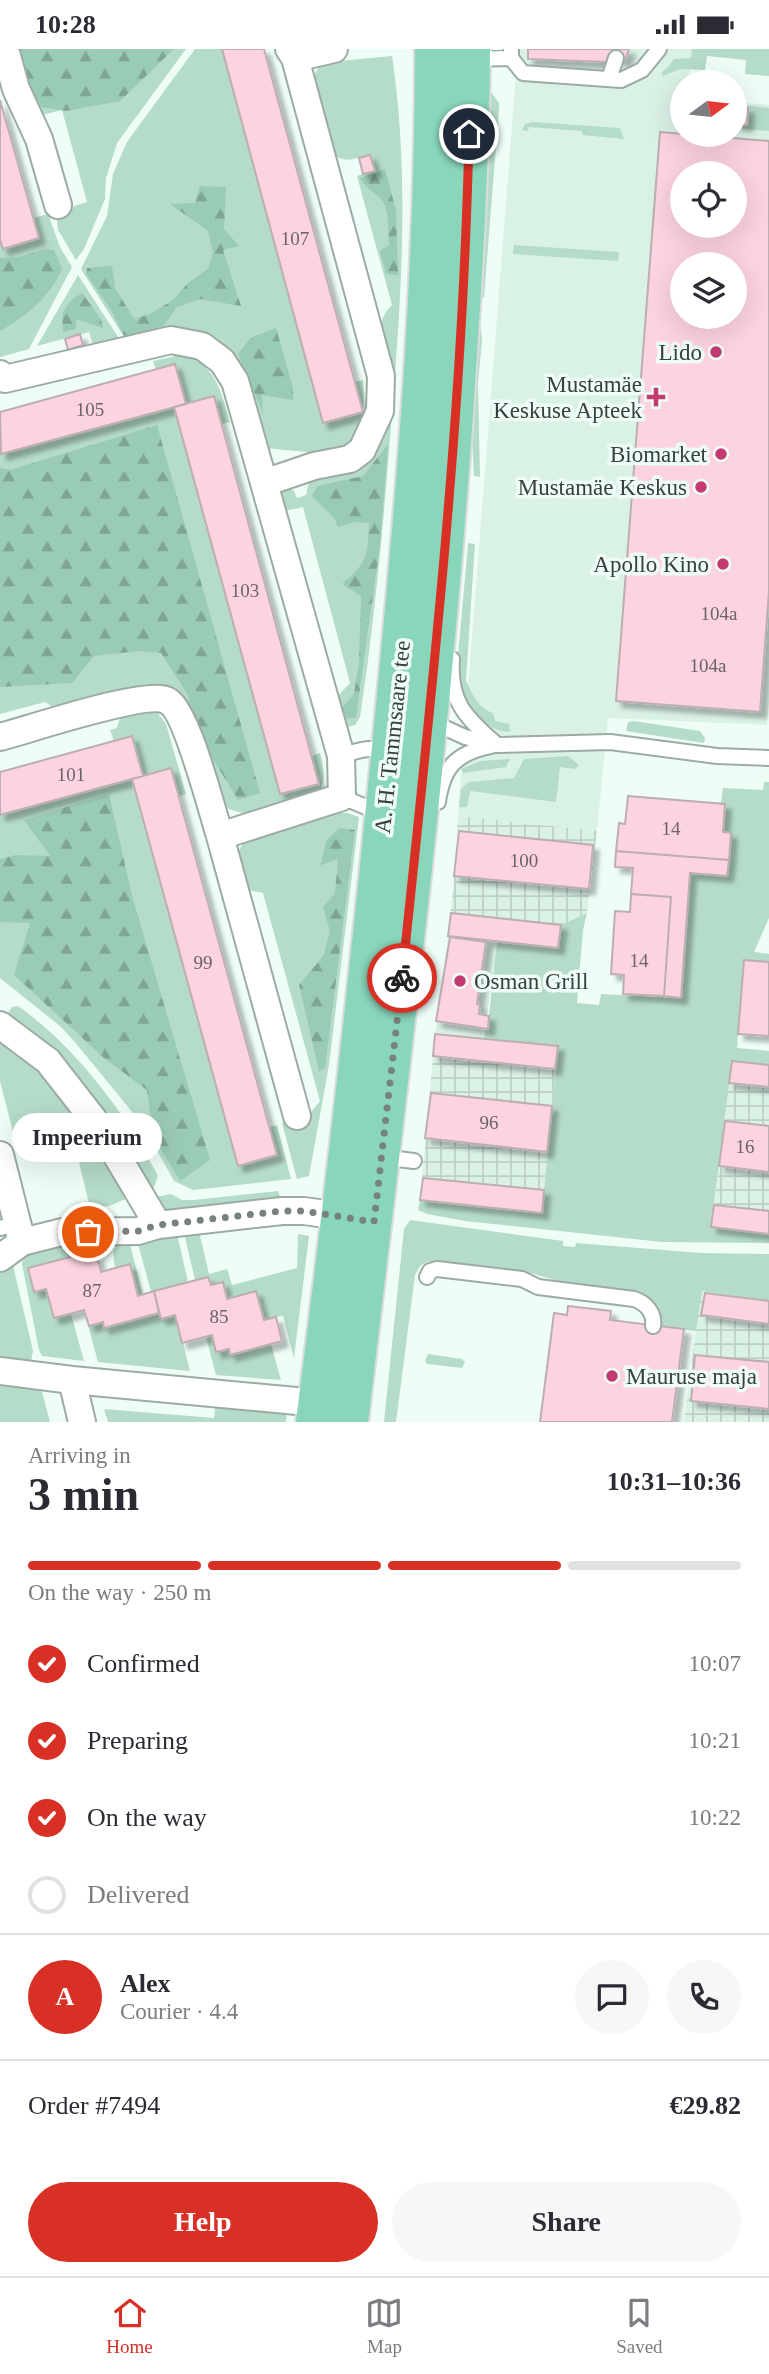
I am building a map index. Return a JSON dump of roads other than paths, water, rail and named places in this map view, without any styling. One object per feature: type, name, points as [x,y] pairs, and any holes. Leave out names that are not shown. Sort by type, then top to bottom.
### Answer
[{"type":"main road","name":"A. H. Tammsaare tee","points":[[327,1416],[357,1219],[375,1156],[412,889],[406,599],[428,307],[434,173],[434,49]]},
{"type":"main road","name":"A. H. Tammsaare tee","points":[[375,1156],[385,819],[411,783],[445,535],[464,246],[467,52]]},
{"type":"street","points":[[5,49],[16,89],[39,139],[58,205]]},
{"type":"street","points":[[264,482],[314,465],[350,459],[362,450],[380,411],[381,376],[292,54],[334,49]]},
{"type":"street","points":[[0,374],[5,379],[170,340],[202,346],[222,361],[235,381],[341,756],[342,797],[220,836]]},
{"type":"street","points":[[0,737],[148,698],[168,701],[178,713],[190,741],[220,836],[297,1116]]},
{"type":"street","points":[[0,1025],[48,1061],[71,1090],[108,1138],[158,1225]]},
{"type":"street","points":[[0,1155],[13,1231],[0,1258]]},
{"type":"street","points":[[13,1231],[138,1231],[158,1225],[245,1220],[304,1211],[357,1219]]},
{"type":"street","points":[[0,1371],[327,1416]]},
{"type":"street","points":[[72,1380],[82,1422]]},
{"type":"lane","points":[[467,52],[511,54],[523,73],[621,80],[642,70],[659,49]]},
{"type":"lane","points":[[609,79],[616,58]]},
{"type":"lane","points":[[445,535],[454,583]]},
{"type":"lane","points":[[406,599],[415,638]]},
{"type":"lane","points":[[453,644],[451,673],[457,701],[470,721],[498,745]]},
{"type":"lane","points":[[422,705],[465,737],[498,745]]},
{"type":"lane","points":[[341,756],[366,748],[382,750],[411,783],[441,783],[453,762],[474,749],[498,745],[610,742],[717,756],[769,758]]},
{"type":"lane","points":[[342,797],[385,819]]},
{"type":"lane","points":[[412,889],[427,853]]},
{"type":"lane","points":[[427,1277],[430,1271],[438,1269],[522,1279],[537,1287],[638,1300],[649,1309],[654,1319],[653,1326]]},
{"type":"place","name":"Lido","points":[[716,352]]},
{"type":"place","name":"Mustamäe Keskuse Apteek","points":[[656,397]]},
{"type":"place","name":"Biomarket","points":[[721,454]]},
{"type":"place","name":"Mustamäe Keskus","points":[[701,487]]},
{"type":"place","name":"Apollo Kino","points":[[723,564]]},
{"type":"place","name":"Osman Grill","points":[[460,981]]},
{"type":"place","name":"Impeerium","points":[[88,1232]]},
{"type":"place","name":"Mauruse maja","points":[[612,1376]]}]
